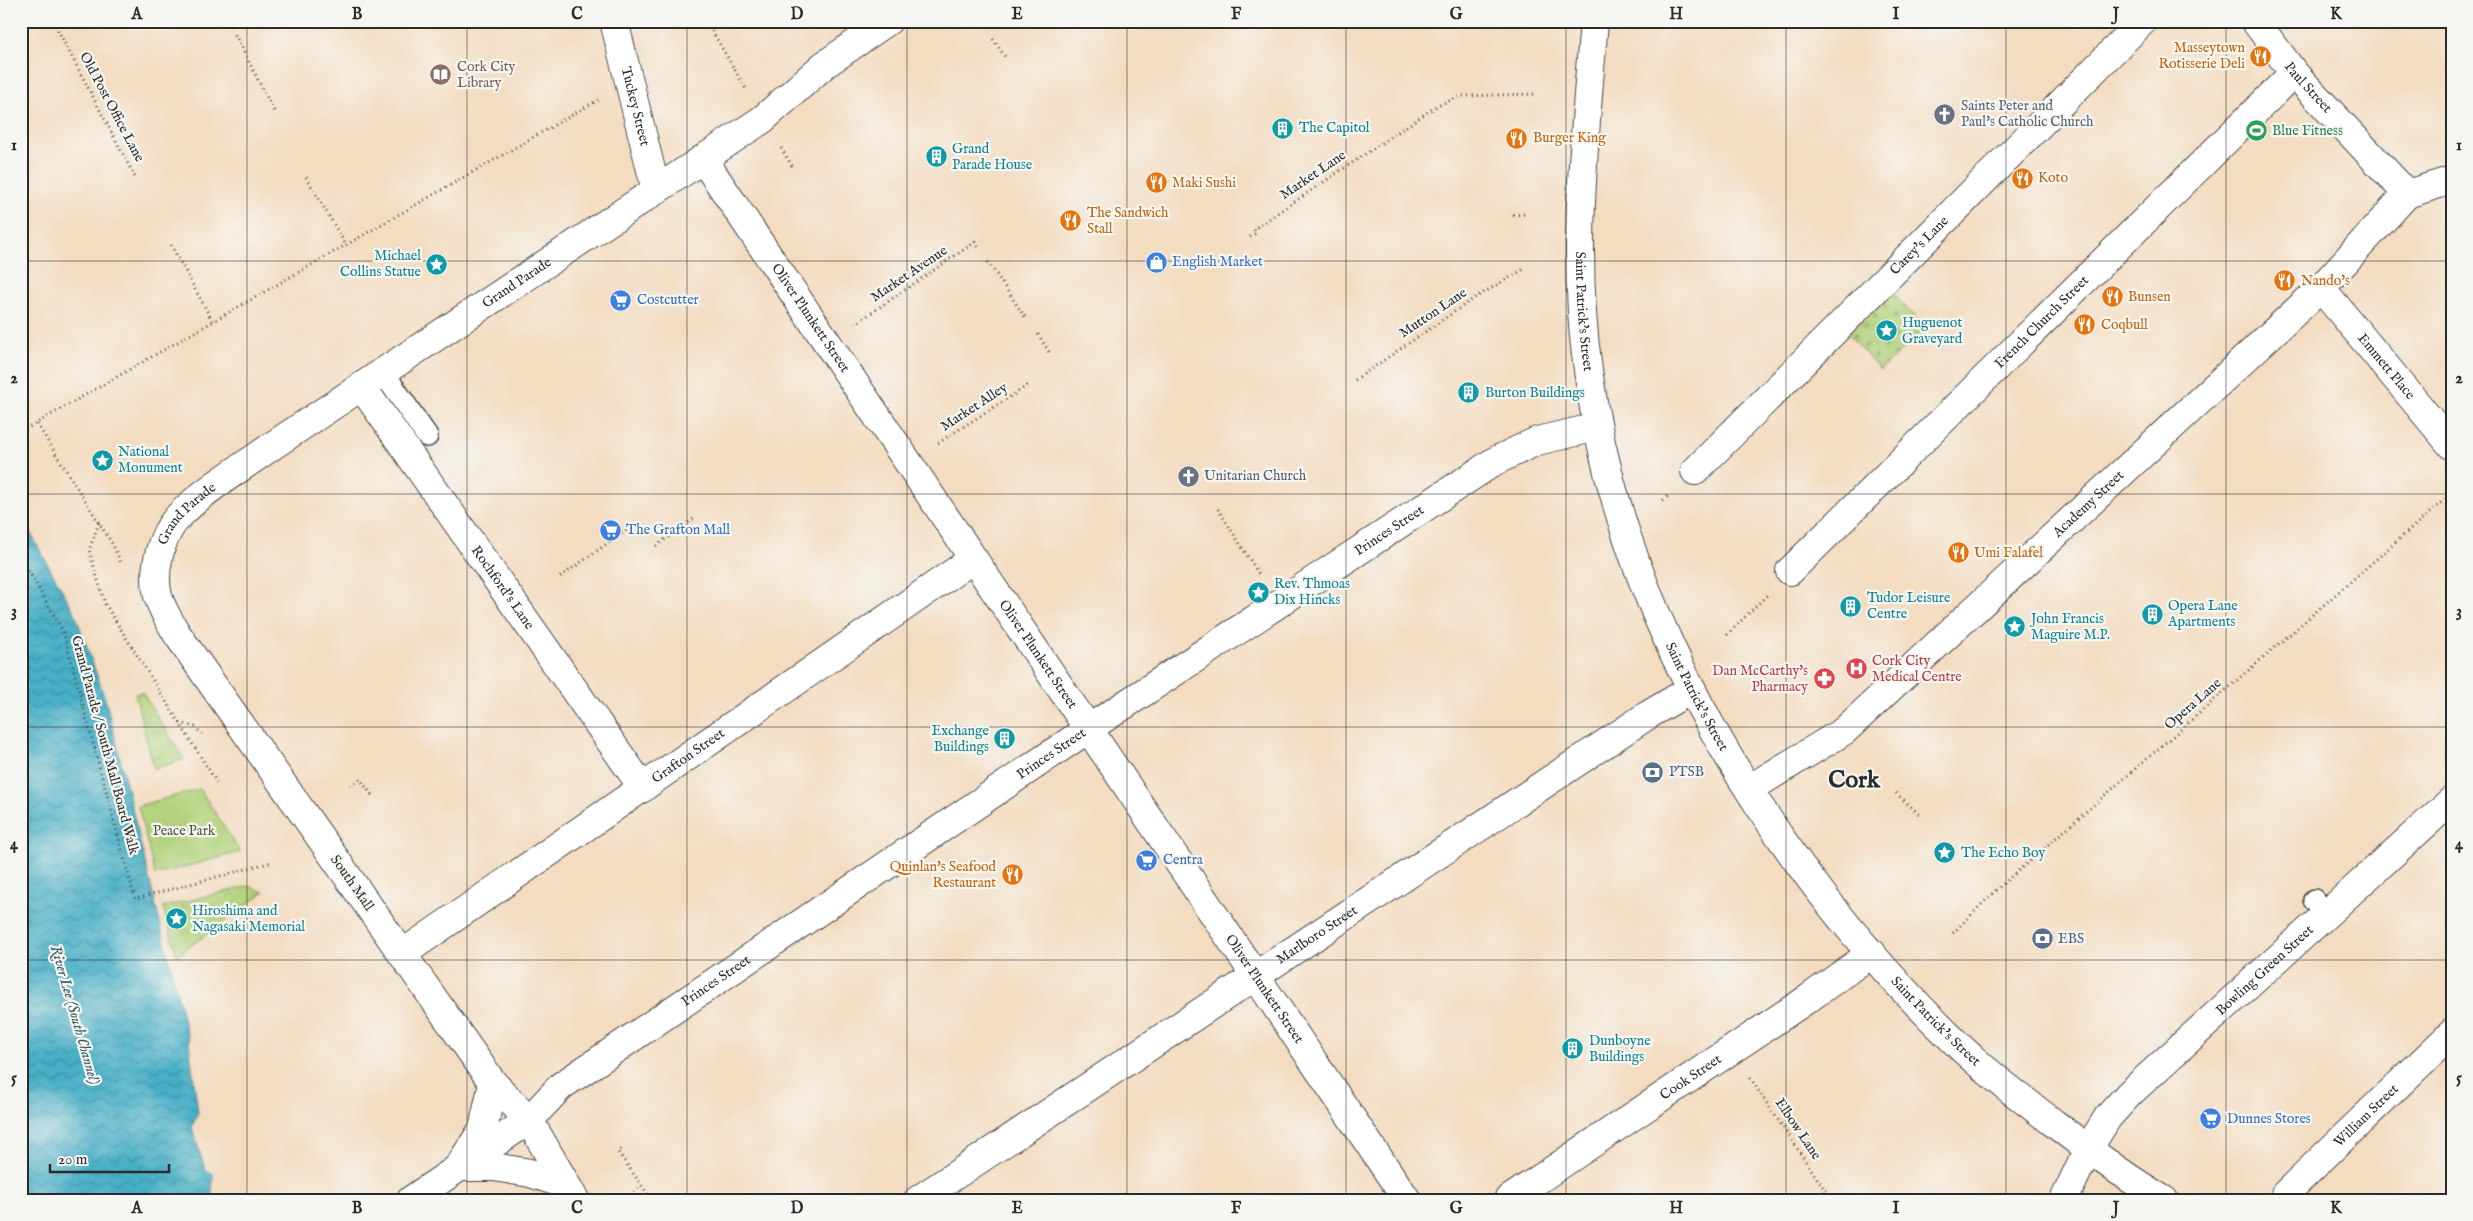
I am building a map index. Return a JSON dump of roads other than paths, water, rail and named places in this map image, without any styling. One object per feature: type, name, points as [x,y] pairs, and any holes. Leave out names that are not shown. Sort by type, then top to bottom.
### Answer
[{"type":"main road","name":"Tuckey Street","points":[[614,21],[656,190]]},
{"type":"main road","name":"Grand Parade","points":[[159,555],[165,537],[176,518],[197,500],[270,448],[763,119],[824,65],[888,21]]},
{"type":"main road","name":"Saint Patrick's Street","points":[[1594,21],[1579,211],[1579,262],[1587,369],[1597,427],[1609,478],[1640,575],[1663,630],[1692,689],[1749,789],[1817,887],[1872,953],[1955,1042],[2010,1090],[2088,1149],[2164,1200]]},
{"type":"main road","name":"Carey's Lane","points":[[1695,471],[2143,21]]},
{"type":"main road","name":"Paul Street","points":[[2267,24],[2294,73],[2407,194]]},
{"type":"main road","name":"French Church Street","points":[[1790,572],[2294,73]]},
{"type":"main road","name":"Oliver Plunkett Street","points":[[703,159],[1407,1200]]},
{"type":"main road","points":[[2407,194],[2452,180]]},
{"type":"main road","name":"Academy Street","points":[[1749,789],[1844,732],[2322,288],[2407,194]]},
{"type":"main road","name":"Emmett Place","points":[[2322,288],[2452,446]]},
{"type":"main road","name":"Rochford's Lane","points":[[373,379],[643,788]]},
{"type":"main road","name":"Princes Street","points":[[411,1200],[529,1120],[561,1086],[1088,729],[1495,461],[1537,441],[1597,427]]},
{"type":"main road","name":"South Mall","points":[[159,555],[158,595],[163,610],[177,634],[493,1083],[529,1120],[570,1192]]},
{"type":"main road","name":"Grafton Street","points":[[402,954],[973,559]]},
{"type":"main road","name":"Marlboro Street","points":[[918,1200],[1648,715],[1692,689]]},
{"type":"main road","name":"Bowling Green Street","points":[[2064,1200],[2088,1149],[2108,1118],[2130,1093],[2320,907],[2452,800]]},
{"type":"main road","name":"Cook Street","points":[[1508,1200],[1822,989],[1872,953]]},
{"type":"main road","name":"William Street","points":[[2284,1200],[2285,1194],[2452,1033]]},
{"type":"main road","points":[[458,1168],[482,1129],[493,1083]]},
{"type":"main road","points":[[458,1168],[494,1167],[530,1173],[570,1192]]},
{"type":"lane","points":[[373,379],[427,436]]},
{"type":"water","name":"River Lee (South Channel)","points":[[21,516],[75,613],[106,701],[189,1042],[198,1112],[192,1127],[205,1169],[213,1174],[212,1200],[23,1200],[21,1189]]},
{"type":"place","name":"Masseytown Rotisserie Deli","points":[[2261,56]]},
{"type":"place","name":"Cork City Library","points":[[441,75]]},
{"type":"place","name":"Saints Peter and Paul's Catholic Church","points":[[1945,114]]},
{"type":"place","name":"The Capitol","points":[[1283,128]]},
{"type":"place","name":"Blue Fitness","points":[[2256,131]]},
{"type":"place","name":"Burger King","points":[[1517,138]]},
{"type":"place","name":"Grand Parade House","points":[[936,157]]},
{"type":"place","name":"Koto","points":[[2022,178]]},
{"type":"place","name":"Maki Sushi","points":[[1156,183]]},
{"type":"place","name":"The Sandwich Stall","points":[[1071,221]]},
{"type":"place","name":"English Market","points":[[1156,262]]},
{"type":"place","name":"Michael Collins Statue","points":[[437,264]]},
{"type":"place","name":"Nando's","points":[[2285,281]]},
{"type":"place","name":"Bunsen","points":[[2112,297]]},
{"type":"place","name":"Costcutter","points":[[621,300]]},
{"type":"place","name":"Coqbull","points":[[2085,325]]},
{"type":"place","name":"Huguenot Graveyard","points":[[1886,331]]},
{"type":"place","name":"Burton Buildings","points":[[1469,393]]},
{"type":"place","name":"National Monument","points":[[102,460]]},
{"type":"place","name":"Unitarian Church","points":[[1188,476]]},
{"type":"place","name":"The Grafton Mall","points":[[610,530]]},
{"type":"place","name":"Umi Falafel","points":[[1958,553]]},
{"type":"place","name":"Rev. Thmoas Dix Hincks","points":[[1258,592]]},
{"type":"place","name":"Tudor Leisure Centre","points":[[1851,606]]},
{"type":"place","name":"Opera Lane Apartments","points":[[2152,614]]},
{"type":"place","name":"John Francis Maguire M.P.","points":[[2015,627]]},
{"type":"place","name":"Cork City Medical Centre","points":[[1856,669]]},
{"type":"place","name":"Dan McCarthy's Pharmacy","points":[[1824,679]]},
{"type":"place","name":"Exchange Buildings","points":[[1005,739]]},
{"type":"place","name":"PTSB","points":[[1653,772]]},
{"type":"place","name":"The Echo Boy","points":[[1945,853]]},
{"type":"place","name":"Centra","points":[[1147,860]]},
{"type":"place","name":"Quinlan's Seafood Restaurant","points":[[1012,875]]},
{"type":"place","name":"Hiroshima and Nagasaki Memorial","points":[[176,919]]},
{"type":"place","name":"EBS","points":[[2042,939]]},
{"type":"place","name":"Dunboyne Buildings","points":[[1573,1049]]},
{"type":"place","name":"Dunnes Stores","points":[[2211,1119]]},
{"type":"district","name":"Cork","points":[[1854,780]]},
{"type":"park label","name":"Peace Park","points":[[184,831]]}]
